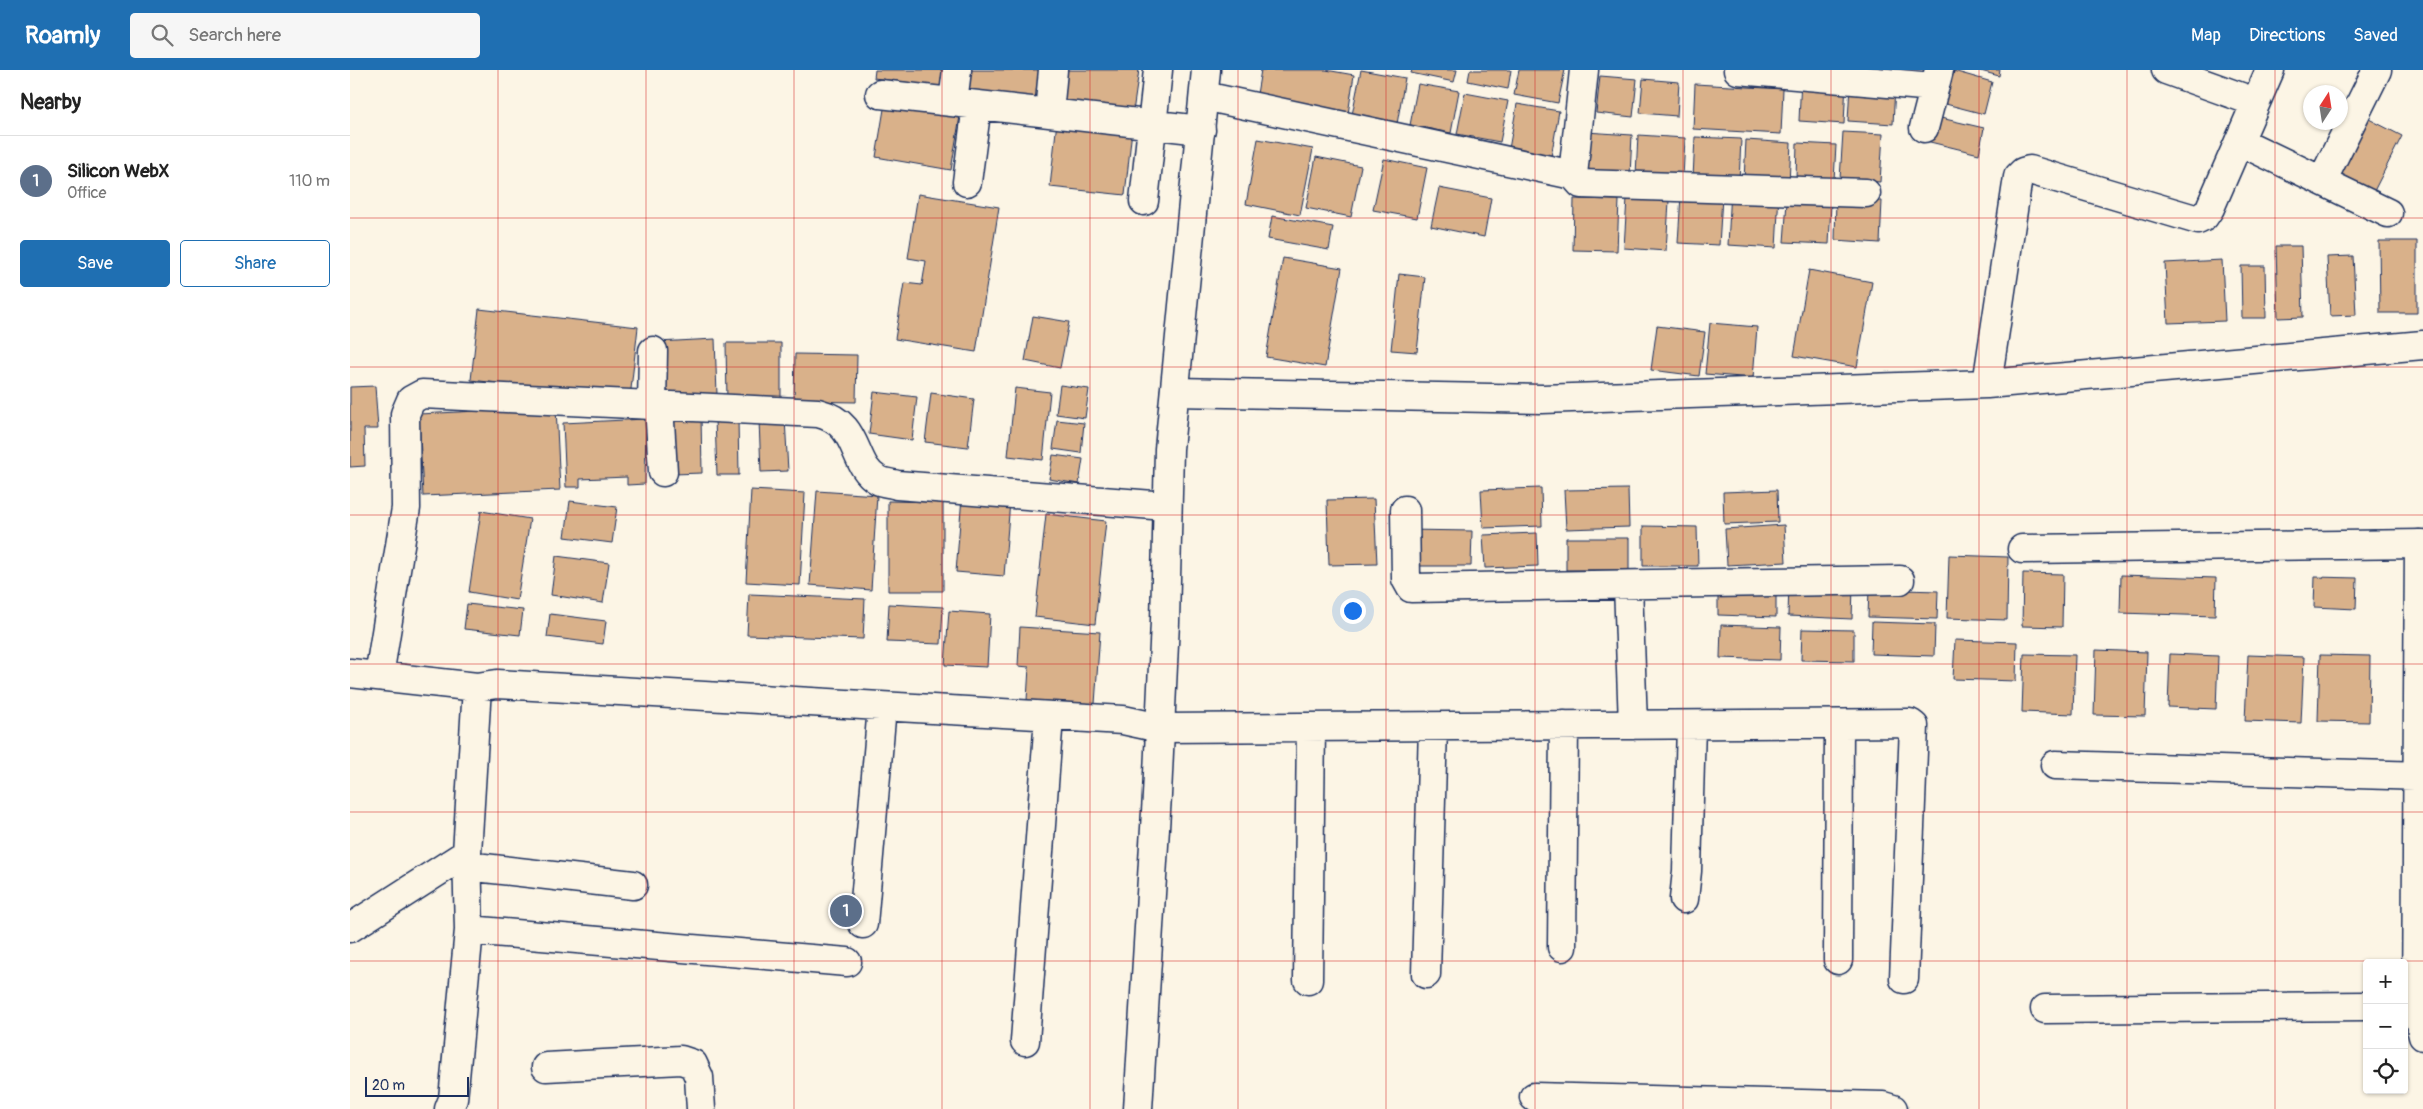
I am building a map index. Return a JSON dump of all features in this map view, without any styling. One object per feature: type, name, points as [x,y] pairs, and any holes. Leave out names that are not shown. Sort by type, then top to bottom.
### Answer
[{"type":"street","points":[[957,70],[965,103],[967,182]]},
{"type":"street","points":[[1049,113],[1053,70]]},
{"type":"street","points":[[1144,201],[1158,70]]},
{"type":"street","points":[[1584,70],[1573,175],[1577,182],[1586,185],[1866,194]]},
{"type":"street","points":[[1738,70],[1936,79],[1924,128]]},
{"type":"street","points":[[2166,70],[2256,102]]},
{"type":"street","points":[[1987,384],[2018,177],[2023,172],[2030,170],[2198,220],[2204,218],[2270,70]]},
{"type":"street","points":[[2322,181],[2377,70]]},
{"type":"street","points":[[1138,1109],[1165,622],[1166,506],[1169,449],[1205,83],[1573,175]]},
{"type":"street","points":[[880,94],[1201,130]]},
{"type":"street","points":[[2239,141],[2388,213]]},
{"type":"street","points":[[1175,392],[1542,399],[1987,384],[2423,345]]},
{"type":"street","points":[[653,351],[655,405],[663,472]]},
{"type":"street","points":[[380,676],[406,508],[405,414],[410,400],[422,394],[818,412],[830,416],[841,423],[866,468],[878,480],[898,484],[1166,506]]},
{"type":"street","points":[[1405,510],[1406,579],[1411,588],[1900,580]]},
{"type":"street","points":[[2022,550],[2421,544],[2421,776],[2414,1006],[2423,1036]]},
{"type":"street","points":[[1628,585],[1633,725]]},
{"type":"street","points":[[350,672],[477,688],[497,684],[1123,720],[1160,728],[1910,723],[1914,726],[1904,979]]},
{"type":"street","points":[[449,1109],[453,1099],[469,930],[467,860],[477,688]]},
{"type":"street","points":[[863,924],[882,707]]},
{"type":"street","points":[[1026,1041],[1049,717]]},
{"type":"street","points":[[1838,960],[1839,724]]},
{"type":"street","points":[[1562,947],[1564,725]]},
{"type":"street","points":[[1684,899],[1688,871],[1692,725]]},
{"type":"street","points":[[1308,980],[1311,727]]},
{"type":"street","points":[[1426,974],[1433,727]]},
{"type":"street","points":[[2055,764],[2421,776]]},
{"type":"street","points":[[350,928],[467,860],[633,885]]},
{"type":"street","points":[[469,930],[847,962]]},
{"type":"street","points":[[2045,1009],[2363,1006]]},
{"type":"street","points":[[546,1067],[681,1060],[694,1064],[699,1077],[701,1109]]},
{"type":"street","points":[[1534,1097],[1687,1105],[1883,1106],[1893,1109]]},
{"type":"building","points":[[875,70],[950,70],[948,88],[874,78]]},
{"type":"building","points":[[969,70],[1046,70],[1042,100],[967,91]]},
{"type":"building","points":[[1065,70],[1139,70],[1133,112],[1061,102]]},
{"type":"building","points":[[1261,70],[1326,70],[1354,75],[1348,114],[1256,100]]},
{"type":"building","points":[[1361,70],[1405,78],[1397,124],[1352,115]]},
{"type":"building","points":[[1412,70],[1457,70],[1454,82],[1411,73]]},
{"type":"building","points":[[1470,70],[1511,70],[1508,89],[1468,81]]},
{"type":"building","points":[[1519,70],[1565,70],[1558,103],[1514,95]]},
{"type":"building","points":[[1950,70],[1992,82],[1984,114],[1938,102]]},
{"type":"building","points":[[1977,70],[2000,70],[1999,76]]},
{"type":"building","points":[[1600,76],[1637,79],[1633,117],[1596,113]]},
{"type":"building","points":[[1801,78],[1846,81],[1844,124],[1799,121]]},
{"type":"building","points":[[1643,79],[1679,82],[1677,116],[1640,113]]},
{"type":"building","points":[[1418,84],[1459,91],[1451,133],[1410,125]]},
{"type":"building","points":[[1695,84],[1783,89],[1781,134],[1693,129]]},
{"type":"building","points":[[1850,85],[1895,87],[1893,124],[1848,121]]},
{"type":"building","points":[[1465,93],[1508,101],[1500,142],[1457,134]]},
{"type":"building","points":[[886,97],[961,110],[951,170],[876,157]]},
{"type":"building","points":[[1517,104],[1559,111],[1551,157],[1509,149]]},
{"type":"building","points":[[1932,116],[1984,128],[1979,154],[1926,141]]},
{"type":"building","points":[[2365,117],[2402,136],[2374,191],[2337,172]]},
{"type":"building","points":[[1057,121],[1132,130],[1125,195],[1050,187]]},
{"type":"building","points":[[1586,132],[1632,135],[1630,175],[1584,172]]},
{"type":"building","points":[[1843,132],[1883,134],[1880,182],[1840,179]]},
{"type":"building","points":[[1638,135],[1685,138],[1683,178],[1636,175]]},
{"type":"building","points":[[1695,137],[1741,139],[1739,181],[1693,178]]},
{"type":"building","points":[[1258,139],[1313,149],[1300,215],[1246,204]]},
{"type":"building","points":[[1746,140],[1791,143],[1789,183],[1744,180]]},
{"type":"building","points":[[1797,143],[1836,145],[1834,180],[1796,178]]},
{"type":"building","points":[[1316,157],[1361,166],[1351,217],[1306,208]]},
{"type":"building","points":[[1384,159],[1427,168],[1417,218],[1373,210]]},
{"type":"building","points":[[1439,188],[1491,198],[1484,237],[1431,226]]},
{"type":"building","points":[[1731,190],[1779,193],[1776,248],[1728,245]]},
{"type":"building","points":[[918,194],[999,207],[976,352],[895,339],[904,283],[922,285],[926,261],[908,258]]},
{"type":"building","points":[[1681,195],[1722,197],[1719,245],[1678,243]]},
{"type":"building","points":[[1627,198],[1669,201],[1666,251],[1624,248]]},
{"type":"building","points":[[1836,198],[1882,201],[1880,243],[1835,240]]},
{"type":"building","points":[[1574,199],[1619,200],[1617,251],[1573,250]]},
{"type":"building","points":[[1787,202],[1831,204],[1829,244],[1784,242]]},
{"type":"building","points":[[1272,216],[1333,227],[1329,250],[1268,239]]},
{"type":"building","points":[[2379,241],[2417,241],[2417,313],[2380,313]]},
{"type":"building","points":[[2276,246],[2301,246],[2303,317],[2278,318]]},
{"type":"building","points":[[2353,256],[2356,315],[2330,316],[2327,257]]},
{"type":"building","points":[[1283,258],[1342,268],[1325,367],[1266,357]]},
{"type":"building","points":[[2222,260],[2225,321],[2168,323],[2165,263]]},
{"type":"building","points":[[2241,266],[2265,266],[2266,318],[2242,318]]},
{"type":"building","points":[[1809,270],[1872,282],[1857,367],[1794,356]]},
{"type":"building","points":[[1399,274],[1425,277],[1417,352],[1391,350]]},
{"type":"building","points":[[479,309],[638,327],[630,398],[471,380]]},
{"type":"building","points":[[1033,316],[1069,322],[1060,368],[1025,361]]},
{"type":"building","points":[[1710,323],[1757,327],[1753,378],[1705,374]]},
{"type":"building","points":[[1657,326],[1705,332],[1699,376],[1651,370]]},
{"type":"building","points":[[715,339],[717,395],[660,398],[658,342]]},
{"type":"building","points":[[726,343],[781,343],[781,401],[727,401]]},
{"type":"building","points":[[795,354],[857,355],[856,402],[794,401]]},
{"type":"building","points":[[1060,385],[1089,389],[1085,418],[1056,414]]},
{"type":"building","points":[[375,386],[378,429],[364,429],[365,466],[350,467],[350,387]]},
{"type":"building","points":[[1015,388],[1050,392],[1043,460],[1008,456]]},
{"type":"building","points":[[874,392],[917,397],[912,440],[869,434]]},
{"type":"building","points":[[931,393],[974,399],[968,447],[925,442]]},
{"type":"building","points":[[556,407],[560,490],[423,496],[419,414]]},
{"type":"building","points":[[672,416],[701,416],[702,473],[674,474]]},
{"type":"building","points":[[646,419],[645,484],[627,485],[627,477],[580,479],[580,487],[566,487],[563,423]]},
{"type":"building","points":[[715,419],[738,419],[739,475],[717,475]]},
{"type":"building","points":[[785,419],[788,471],[761,472],[759,420]]},
{"type":"building","points":[[1057,420],[1084,423],[1081,453],[1053,449]]},
{"type":"building","points":[[1053,455],[1083,459],[1079,484],[1049,479]]},
{"type":"building","points":[[1541,488],[1542,526],[1483,528],[1481,490]]},
{"type":"building","points":[[1628,489],[1629,527],[1566,529],[1564,490]]},
{"type":"building","points":[[751,490],[805,493],[800,585],[746,582]]},
{"type":"building","points":[[1777,490],[1778,522],[1724,524],[1723,492]]},
{"type":"building","points":[[817,491],[877,495],[871,590],[810,585]]},
{"type":"building","points":[[962,497],[1010,501],[1004,576],[956,572]]},
{"type":"building","points":[[1374,499],[1377,564],[1329,565],[1327,500]]},
{"type":"building","points":[[570,501],[617,507],[612,543],[565,537]]},
{"type":"building","points":[[888,501],[943,502],[943,591],[888,591]]},
{"type":"building","points":[[481,511],[530,519],[517,600],[469,592]]},
{"type":"building","points":[[1046,514],[1106,521],[1095,624],[1035,617]]},
{"type":"building","points":[[1784,525],[1786,562],[1727,565],[1725,529]]},
{"type":"building","points":[[1643,526],[1697,527],[1698,566],[1643,566]]},
{"type":"building","points":[[1406,530],[1472,531],[1471,566],[1406,566]]},
{"type":"building","points":[[1537,533],[1538,566],[1485,568],[1483,535]]},
{"type":"building","points":[[1566,538],[1629,538],[1629,570],[1566,570]]},
{"type":"building","points":[[1949,555],[2008,557],[2007,620],[1947,618]]},
{"type":"building","points":[[556,556],[609,563],[603,603],[551,595]]},
{"type":"building","points":[[2023,573],[2063,574],[2062,627],[2022,626]]},
{"type":"building","points":[[2121,575],[2216,578],[2215,616],[2120,613]]},
{"type":"building","points":[[2315,577],[2357,578],[2356,609],[2314,607]]},
{"type":"building","points":[[1789,583],[1853,586],[1852,619],[1788,616]]},
{"type":"building","points":[[1718,586],[1776,588],[1776,617],[1718,615]]},
{"type":"building","points":[[1869,589],[1938,591],[1937,619],[1868,617]]},
{"type":"building","points":[[749,594],[865,599],[863,639],[747,635]]},
{"type":"building","points":[[467,604],[523,610],[520,635],[464,629]]},
{"type":"building","points":[[889,604],[943,607],[941,644],[887,642]]},
{"type":"building","points":[[949,611],[990,614],[987,667],[945,665]]},
{"type":"building","points":[[550,614],[606,621],[603,644],[547,637]]},
{"type":"building","points":[[1872,622],[1935,624],[1934,656],[1871,654]]},
{"type":"building","points":[[1721,625],[1781,627],[1780,660],[1720,658]]},
{"type":"building","points":[[1020,627],[1100,632],[1095,704],[1027,700],[1029,667],[1018,666]]},
{"type":"building","points":[[1802,629],[1854,630],[1854,661],[1801,660]]},
{"type":"building","points":[[1955,640],[2017,642],[2016,681],[1953,679]]},
{"type":"building","points":[[2096,650],[2147,652],[2145,716],[2094,715]]},
{"type":"building","points":[[2024,654],[2075,655],[2073,714],[2022,712]]},
{"type":"building","points":[[2170,654],[2218,656],[2216,709],[2168,707]]},
{"type":"building","points":[[2248,655],[2304,657],[2301,723],[2245,721]]},
{"type":"building","points":[[2320,655],[2370,656],[2369,722],[2318,721]]},
{"type":"place","name":"Silicon WebX","points":[[846,911]]}]
